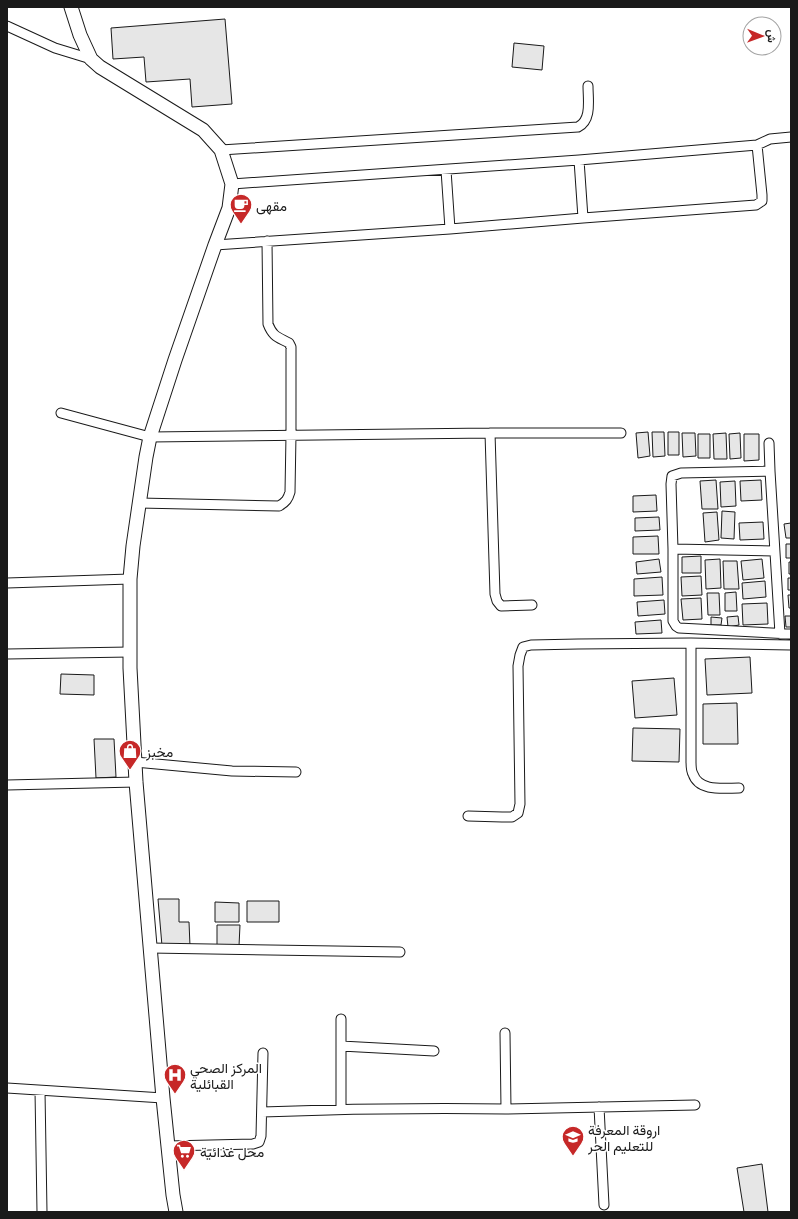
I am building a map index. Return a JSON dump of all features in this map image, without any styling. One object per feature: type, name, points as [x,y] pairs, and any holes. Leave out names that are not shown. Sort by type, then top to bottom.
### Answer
[{"type":"main road","points":[[71,7],[80,35],[91,59],[100,67],[203,130],[221,150],[232,184],[229,208],[214,245],[150,437],[139,503],[130,579],[130,652],[136,782],[163,1098],[176,1212]]},
{"type":"street","points":[[7,26],[55,48],[91,59]]},
{"type":"street","points":[[221,150],[578,127],[586,120],[588,112],[588,86]]},
{"type":"street","points":[[232,184],[579,160],[757,145],[770,139],[791,137]]},
{"type":"street","points":[[214,245],[450,229],[756,205],[762,201],[757,145]]},
{"type":"street","points":[[579,160],[583,218]]},
{"type":"street","points":[[446,170],[450,229]]},
{"type":"street","points":[[139,503],[279,506],[288,499],[290,492],[291,347],[289,342],[278,338],[271,332],[268,324],[266,241]]},
{"type":"street","points":[[61,413],[150,437],[621,433]]},
{"type":"street","points":[[490,433],[495,594],[497,601],[501,606],[532,605]]},
{"type":"street","points":[[769,443],[774,551],[780,634]]},
{"type":"street","points":[[770,471],[681,472],[672,476],[673,621],[679,628],[791,634]]},
{"type":"street","points":[[673,549],[774,551]]},
{"type":"street","points":[[7,583],[130,579]]},
{"type":"street","points":[[468,816],[512,817],[518,813],[520,804],[518,666],[523,647],[531,645],[562,644],[691,643],[791,645]]},
{"type":"street","points":[[691,643],[691,761],[693,774],[698,782],[707,788],[739,788]]},
{"type":"street","points":[[7,654],[130,652]]},
{"type":"street","points":[[135,762],[232,771],[296,772]]},
{"type":"street","points":[[7,785],[136,782]]},
{"type":"street","points":[[150,948],[400,952]]},
{"type":"street","points":[[340,1019],[341,1109]]},
{"type":"street","points":[[505,1033],[506,1109]]},
{"type":"street","points":[[341,1046],[434,1051]]},
{"type":"street","points":[[168,1146],[253,1144],[259,1142],[261,1136],[263,1053]]},
{"type":"street","points":[[7,1088],[163,1098]]},
{"type":"street","points":[[40,1091],[42,1212]]},
{"type":"street","points":[[262,1112],[341,1109],[506,1109],[695,1105]]},
{"type":"street","points":[[600,1107],[604,1204]]},
{"type":"building","points":[[225,19],[232,104],[192,107],[190,79],[146,82],[144,57],[113,59],[111,28]]},
{"type":"building","points":[[514,43],[544,46],[542,70],[512,67]]},
{"type":"building","points":[[648,432],[650,456],[638,458],[636,433]]},
{"type":"building","points":[[652,432],[664,432],[665,456],[653,457]]},
{"type":"building","points":[[668,432],[679,432],[679,455],[668,455]]},
{"type":"building","points":[[682,433],[695,433],[696,456],[683,457]]},
{"type":"building","points":[[726,433],[727,459],[714,459],[713,434]]},
{"type":"building","points":[[740,433],[741,458],[730,459],[729,434]]},
{"type":"building","points":[[698,434],[710,434],[710,458],[698,458]]},
{"type":"building","points":[[744,434],[759,434],[759,460],[744,461]]},
{"type":"building","points":[[716,480],[718,509],[702,509],[700,481]]},
{"type":"building","points":[[761,480],[762,500],[741,501],[740,481]]},
{"type":"building","points":[[735,481],[736,506],[721,507],[720,482]]},
{"type":"building","points":[[656,495],[657,511],[633,512],[633,496]]},
{"type":"building","points":[[722,511],[735,512],[734,539],[721,538]]},
{"type":"building","points":[[717,512],[719,540],[705,542],[703,513]]},
{"type":"building","points":[[659,517],[660,530],[635,531],[635,518]]},
{"type":"building","points":[[763,522],[764,539],[740,540],[739,523]]},
{"type":"building","points":[[791,523],[791,538],[786,538],[784,524]]},
{"type":"building","points":[[658,536],[659,554],[633,554],[633,537]]},
{"type":"building","points":[[786,544],[791,544],[791,558],[786,558]]},
{"type":"building","points":[[701,556],[701,573],[682,573],[682,557]]},
{"type":"building","points":[[659,559],[661,572],[637,574],[636,562]]},
{"type":"building","points":[[720,559],[721,588],[706,589],[705,560]]},
{"type":"building","points":[[762,559],[764,578],[743,580],[741,561]]},
{"type":"building","points":[[723,561],[737,561],[739,589],[724,589]]},
{"type":"building","points":[[789,562],[791,562],[791,574],[789,574]]},
{"type":"building","points":[[701,576],[702,595],[682,596],[681,577]]},
{"type":"building","points":[[662,577],[663,595],[634,596],[634,579]]},
{"type":"building","points":[[788,578],[791,578],[791,590],[788,590]]},
{"type":"building","points":[[765,581],[766,597],[743,599],[742,583]]},
{"type":"building","points":[[736,592],[737,611],[725,611],[725,593]]},
{"type":"building","points":[[707,593],[719,593],[720,615],[708,615]]},
{"type":"building","points":[[788,595],[791,595],[791,608],[789,608]]},
{"type":"building","points":[[701,598],[702,619],[683,620],[681,599]]},
{"type":"building","points":[[664,600],[665,614],[638,616],[637,602]]},
{"type":"building","points":[[767,603],[768,624],[743,625],[742,604]]},
{"type":"building","points":[[738,616],[739,625],[728,627],[727,617]]},
{"type":"building","points":[[785,616],[791,616],[791,627],[786,627]]},
{"type":"building","points":[[711,617],[722,618],[721,625],[711,625]]},
{"type":"building","points":[[661,620],[662,633],[636,634],[635,622]]},
{"type":"building","points":[[750,657],[752,693],[707,695],[705,659]]},
{"type":"building","points":[[61,674],[94,675],[94,695],[60,694]]},
{"type":"building","points":[[674,678],[677,715],[635,718],[632,681]]},
{"type":"building","points":[[737,703],[738,744],[703,744],[703,704]]},
{"type":"building","points":[[633,728],[680,729],[679,762],[632,761]]},
{"type":"building","points":[[94,739],[114,739],[116,777],[96,778]]},
{"type":"building","points":[[158,899],[179,899],[179,922],[189,922],[190,946],[162,946]]},
{"type":"building","points":[[247,901],[279,901],[279,922],[247,922]]},
{"type":"building","points":[[215,902],[239,903],[239,922],[215,922]]},
{"type":"building","points":[[217,925],[240,925],[239,946],[217,946]]},
{"type":"building","points":[[762,1164],[768,1212],[744,1212],[737,1168]]},
{"type":"place","name":"مقهى","points":[[241,224]]},
{"type":"place","name":"مخبز","points":[[130,770]]},
{"type":"place","name":"المركز الصحي القبائلية","points":[[175,1094]]},
{"type":"place","name":"اروقة المعرفة للتعليم الحر","points":[[573,1156]]},
{"type":"place","name":"محل غذائية","points":[[184,1170]]}]
